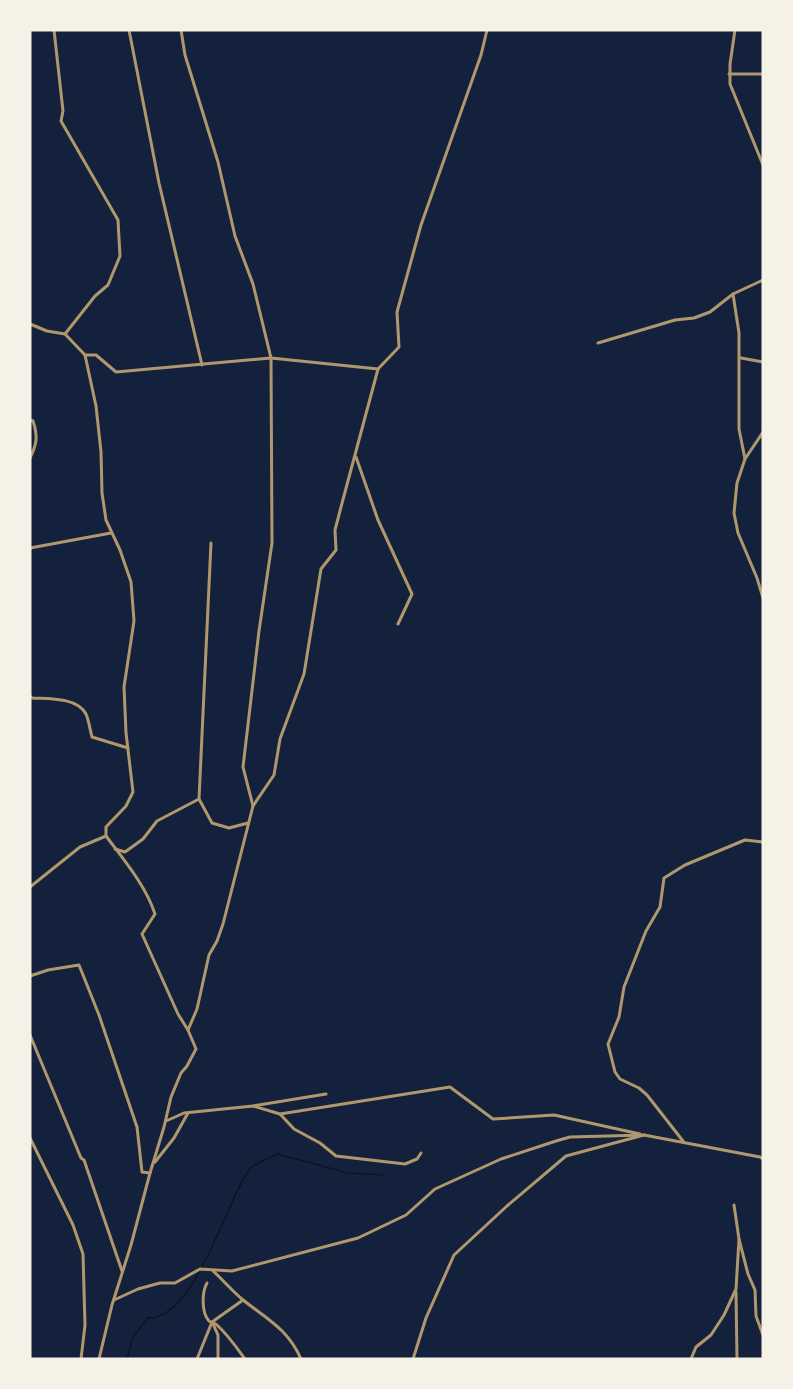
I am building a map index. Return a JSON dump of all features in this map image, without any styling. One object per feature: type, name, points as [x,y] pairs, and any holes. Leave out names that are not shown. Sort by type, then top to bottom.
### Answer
[{"type":"street","points":[[54,30],[63,111],[61,121],[117,220],[120,256],[108,285],[95,296],[65,334]]},
{"type":"street","points":[[129,30],[159,183],[202,365]]},
{"type":"street","points":[[181,30],[185,55],[218,162],[236,236],[253,284],[271,358],[272,543],[243,767],[253,806]]},
{"type":"street","points":[[188,1030],[197,1009],[209,956],[223,924],[253,806],[274,775],[280,739],[304,675],[321,568],[336,550],[335,530],[378,369],[399,346],[397,312],[421,225],[481,55],[487,30]]},
{"type":"street","points":[[735,30],[729,74],[732,92],[763,165]]},
{"type":"street","points":[[729,74],[763,74]]},
{"type":"street","points":[[598,343],[710,312],[733,294],[763,280]]},
{"type":"street","points":[[733,294],[739,333],[739,429],[745,459]]},
{"type":"street","points":[[30,324],[47,331],[65,334],[85,355],[96,406],[106,520],[131,582],[134,621],[124,687],[133,792],[126,806],[106,827],[106,836],[152,904],[154,914],[142,934],[196,1049],[181,1073],[171,1097],[99,1359]]},
{"type":"street","points":[[85,355],[96,355],[116,372],[271,358],[378,369]]},
{"type":"street","points":[[740,358],[763,362]]},
{"type":"street","points":[[30,420],[33,421],[37,433],[37,444],[30,458]]},
{"type":"street","points":[[763,432],[745,459],[737,483],[734,513],[738,533],[763,598]]},
{"type":"street","points":[[355,454],[378,520],[412,594],[398,624]]},
{"type":"street","points":[[30,548],[111,533]]},
{"type":"street","points":[[211,543],[199,799],[212,824],[229,828],[248,822]]},
{"type":"street","points":[[30,696],[64,701],[78,706],[86,714],[92,737],[128,748]]},
{"type":"street","points":[[115,849],[125,852],[143,839],[157,821],[199,799]]},
{"type":"street","points":[[30,886],[81,847],[106,836]]},
{"type":"street","points":[[685,1143],[648,1095],[620,1079],[615,1072],[608,1044],[619,1017],[624,987],[646,931],[660,907],[664,878],[685,865],[745,840],[763,842]]},
{"type":"street","points":[[30,976],[79,964],[137,1127],[142,1172],[150,1173]]},
{"type":"street","points":[[30,1035],[81,1158],[84,1160],[122,1272]]},
{"type":"street","points":[[253,1106],[280,1114],[450,1087],[493,1119],[554,1115],[763,1159]]},
{"type":"street","points":[[166,1121],[188,1112],[253,1106],[326,1094]]},
{"type":"street","points":[[152,1166],[174,1138],[188,1112]]},
{"type":"street","points":[[280,1114],[294,1129],[320,1143],[336,1156],[405,1164],[417,1159],[421,1153]]},
{"type":"street","points":[[114,1299],[138,1289],[160,1284],[176,1284],[200,1269],[232,1271],[358,1238],[406,1215],[435,1189],[501,1159],[546,1144],[570,1137],[644,1135]]},
{"type":"street","points":[[413,1359],[426,1318],[454,1255],[566,1156],[644,1135]]},
{"type":"street","points":[[30,1138],[73,1225],[83,1254],[85,1325],[81,1359]]},
{"type":"street","points":[[734,1205],[739,1239],[748,1274],[755,1290],[756,1316],[763,1335]]},
{"type":"street","points":[[737,1359],[736,1289],[739,1239]]},
{"type":"street","points":[[211,1270],[243,1300],[277,1324],[299,1354],[298,1359]]},
{"type":"street","points":[[207,1283],[205,1312],[218,1335],[218,1359]]},
{"type":"street","points":[[691,1359],[696,1347],[711,1335],[724,1315],[736,1289]]},
{"type":"street","points":[[197,1359],[212,1322],[243,1300]]},
{"type":"street","points":[[212,1322],[228,1337],[245,1359]]},
{"type":"waterway","points":[[127,1359],[133,1337],[148,1318],[165,1314],[180,1300],[194,1281],[240,1186],[249,1170],[255,1165],[277,1154],[348,1173],[383,1175]]}]
